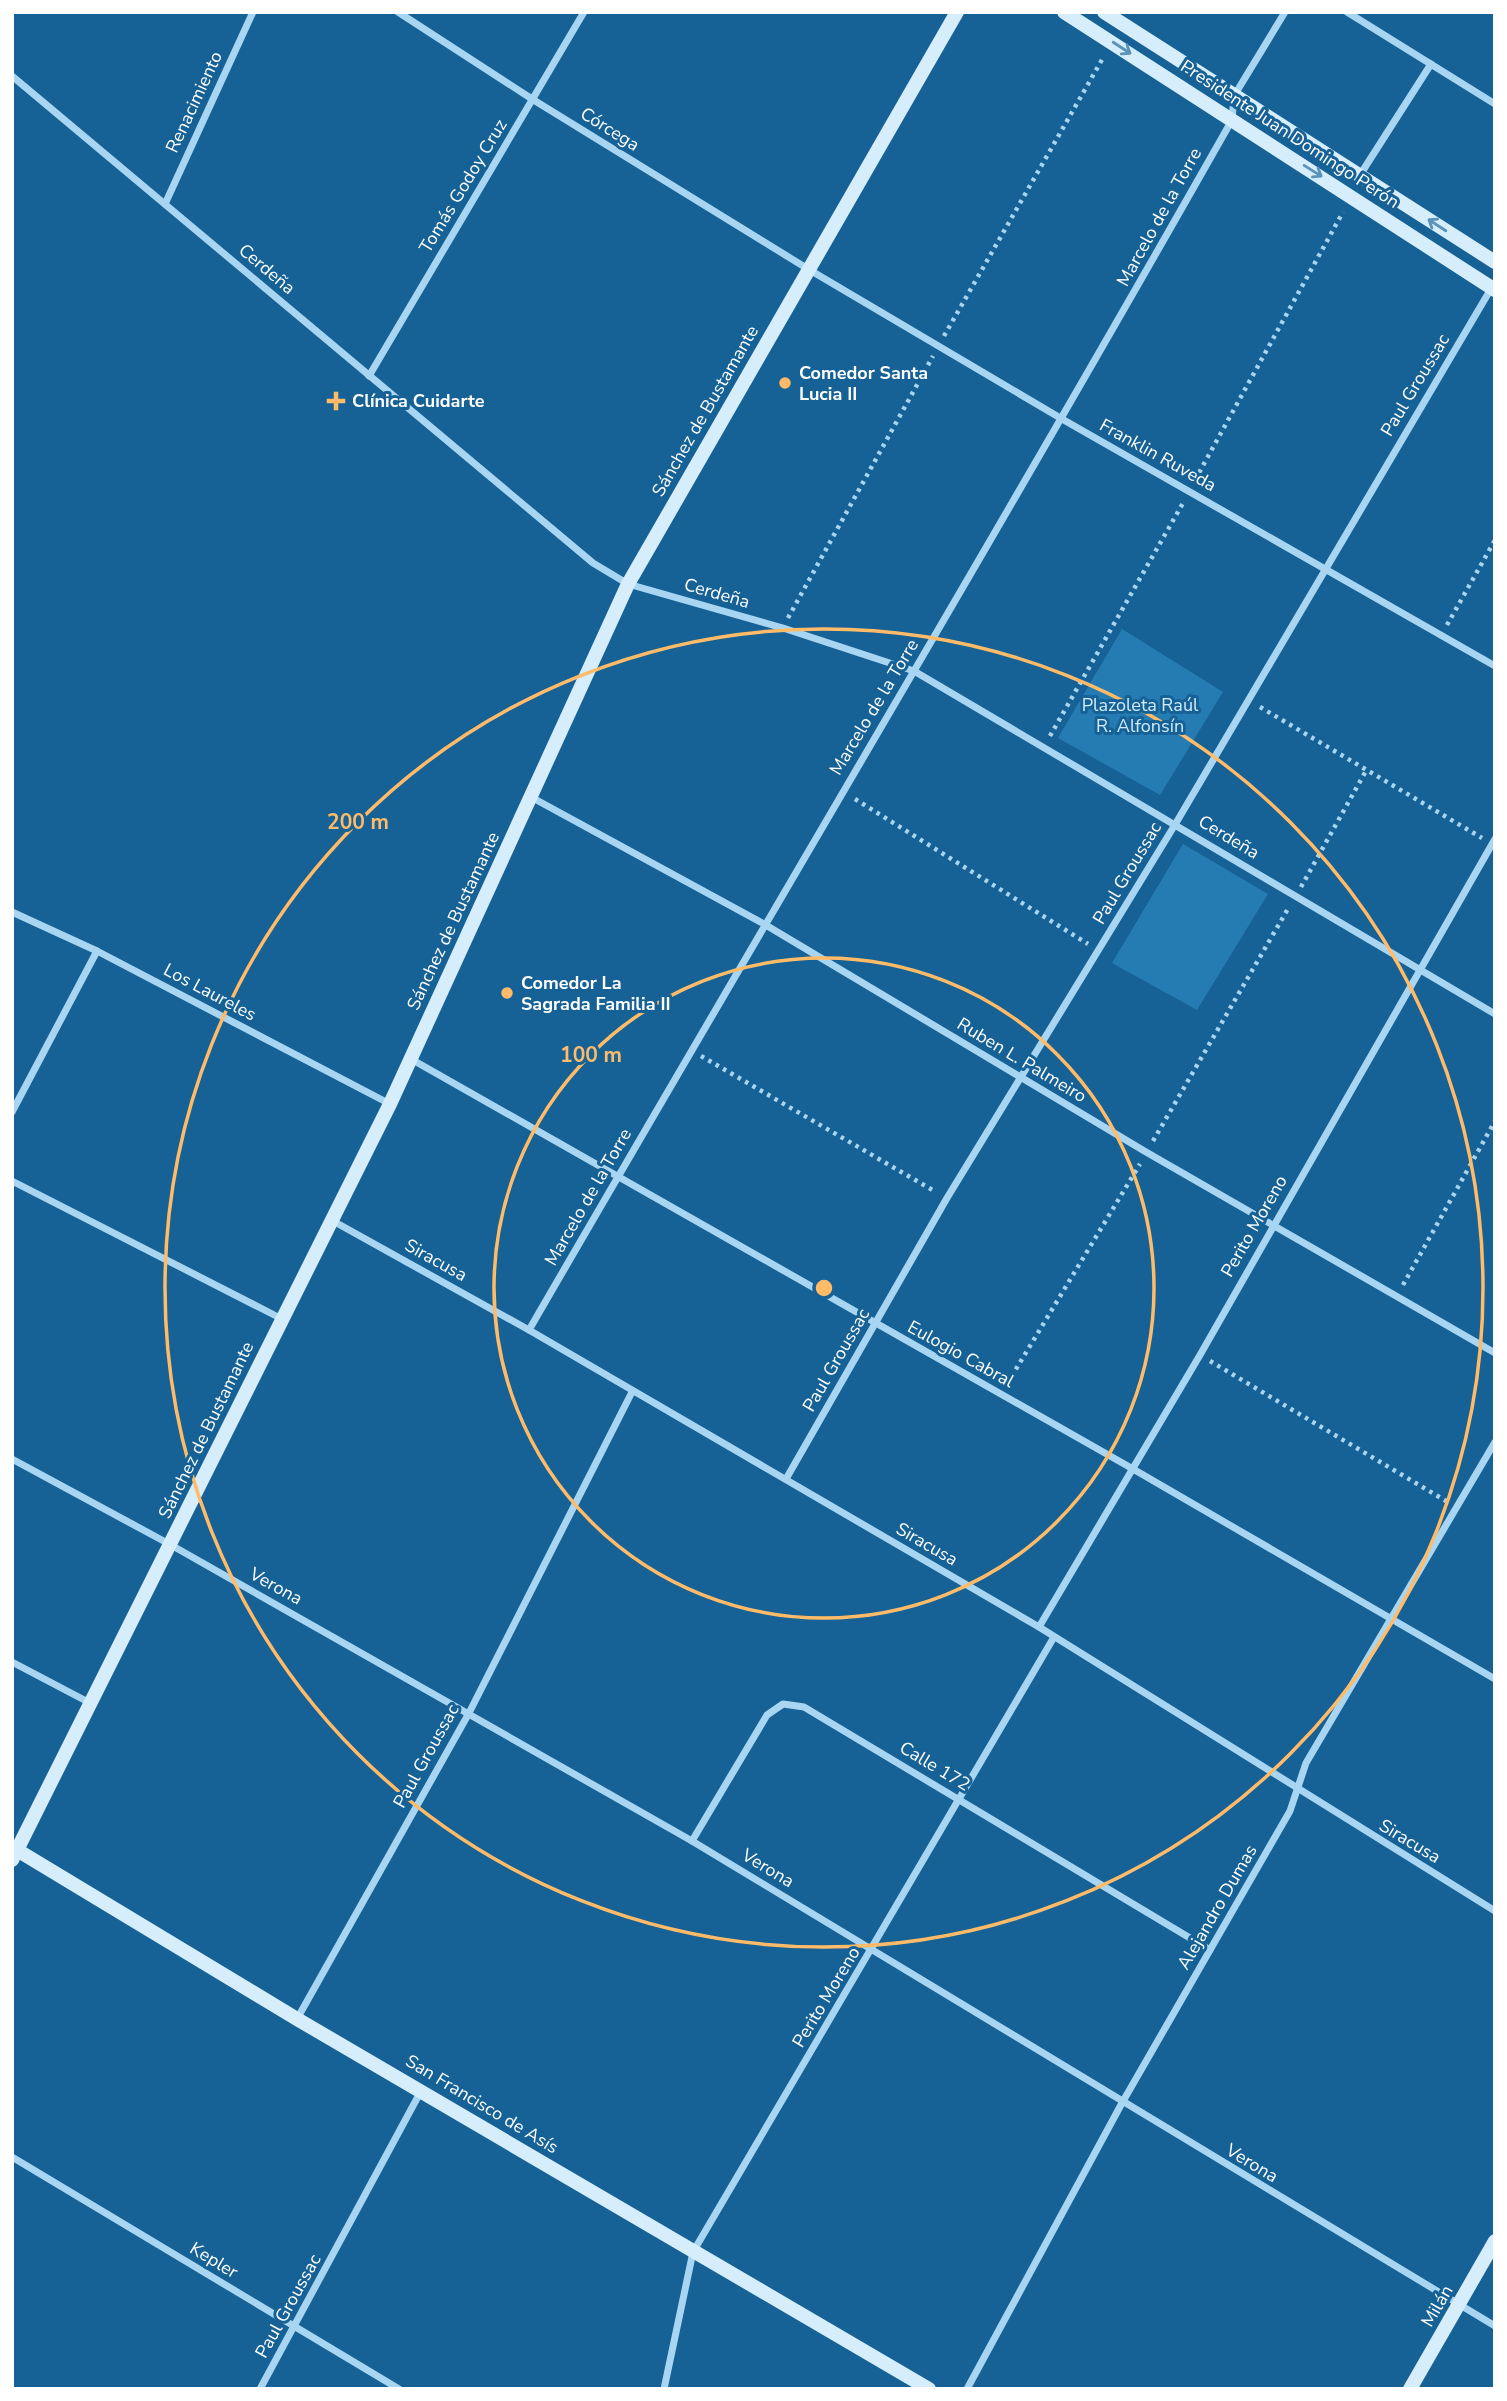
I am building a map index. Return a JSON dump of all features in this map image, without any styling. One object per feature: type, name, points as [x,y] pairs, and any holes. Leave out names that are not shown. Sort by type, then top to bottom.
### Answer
[{"type":"street","name":"Renacimiento","points":[[165,204],[253,12]]},
{"type":"street","name":"Córcega","points":[[398,12],[532,99],[808,269]]},
{"type":"street","name":"Tomás Godoy Cruz","points":[[369,376],[584,12]]},
{"type":"street","name":"Sánchez de Bustamante","points":[[15,1855],[390,1104],[628,584],[957,12]]},
{"type":"street","name":"Presidente Juan Domingo Perón","points":[[1064,12],[1493,287]]},
{"type":"street","name":"Presidente Juan Domingo Perón","points":[[1104,12],[1495,262]]},
{"type":"street","points":[[1234,96],[1285,12]]},
{"type":"street","points":[[1347,12],[1495,104]]},
{"type":"street","points":[[1360,176],[1431,64]]},
{"type":"street","name":"Cerdeña","points":[[12,76],[593,563],[628,584],[783,628],[914,671],[1176,823],[1495,1014]]},
{"type":"street","name":"Marcelo de la Torre","points":[[529,1330],[764,923],[1062,419],[1232,120],[1234,96]]},
{"type":"street","name":"Franklin Ruveda","points":[[808,269],[1062,419],[1495,666]]},
{"type":"street","name":"Paul Groussac","points":[[786,1479],[947,1198],[1176,823],[1493,287]]},
{"type":"street","name":"Ruben L. Palmeiro","points":[[531,797],[764,923],[1146,1152],[1495,1353]]},
{"type":"street","name":"Perito Moreno","points":[[1039,1627],[1200,1355],[1493,841]]},
{"type":"street","name":"Los Laureles","points":[[12,912],[97,951],[390,1104]]},
{"type":"street","points":[[12,1112],[97,951]]},
{"type":"street","name":"Eulogio Cabral","points":[[411,1059],[874,1325],[1001,1393],[1495,1679]]},
{"type":"street","points":[[12,1181],[282,1319]]},
{"type":"street","name":"Siracusa","points":[[333,1221],[529,1330],[1039,1627],[1298,1791],[1495,1911]]},
{"type":"street","name":"Paul Groussac","points":[[297,2019],[469,1713],[632,1392]]},
{"type":"street","name":"Alejandro Dumas","points":[[967,2389],[1122,2103],[1290,1811],[1306,1763],[1495,1442]]},
{"type":"street","name":"Verona","points":[[12,1459],[171,1545],[692,1841],[1495,2326]]},
{"type":"street","name":"Perito Moreno","points":[[664,2389],[694,2252],[1054,1637]]},
{"type":"street","points":[[12,1662],[89,1703]]},
{"type":"street","name":"Calle 172","points":[[692,1841],[767,1715],[783,1704],[804,1707],[1210,1950]]},
{"type":"street","name":"San Francisco de Asís","points":[[15,1855],[422,2090],[929,2389]]},
{"type":"street","name":"Paul Groussac","points":[[260,2389],[422,2090]]},
{"type":"street","name":"Kepler","points":[[12,2157],[399,2389]]},
{"type":"street","name":"Milán","points":[[1410,2389],[1495,2241]]},
{"type":"path","points":[[1043,748],[1190,491],[1352,196]]},
{"type":"path","points":[[1441,635],[1495,540]]},
{"type":"path","points":[[1248,699],[1493,841]]},
{"type":"path","points":[[1001,1393],[1146,1152],[1367,769]]},
{"type":"path","points":[[842,791],[1098,951]]},
{"type":"path","points":[[692,1051],[947,1198]]},
{"type":"path","points":[[1397,1296],[1495,1121]]},
{"type":"path","points":[[1200,1355],[1457,1507]]},
{"type":"green space","name":"Plazoleta Raúl R. Alfonsín","points":[[1122,629],[1223,692],[1160,795],[1058,738]]},
{"type":"green space","points":[[1183,844],[1268,894],[1197,1010],[1112,963]]},
{"type":"place","name":"Comedor Santa Lucia II","points":[[785,383]]},
{"type":"place","name":"Clínica Cuidarte","points":[[336,401]]},
{"type":"place","name":"Comedor La Sagrada Familia II","points":[[507,993]]}]
